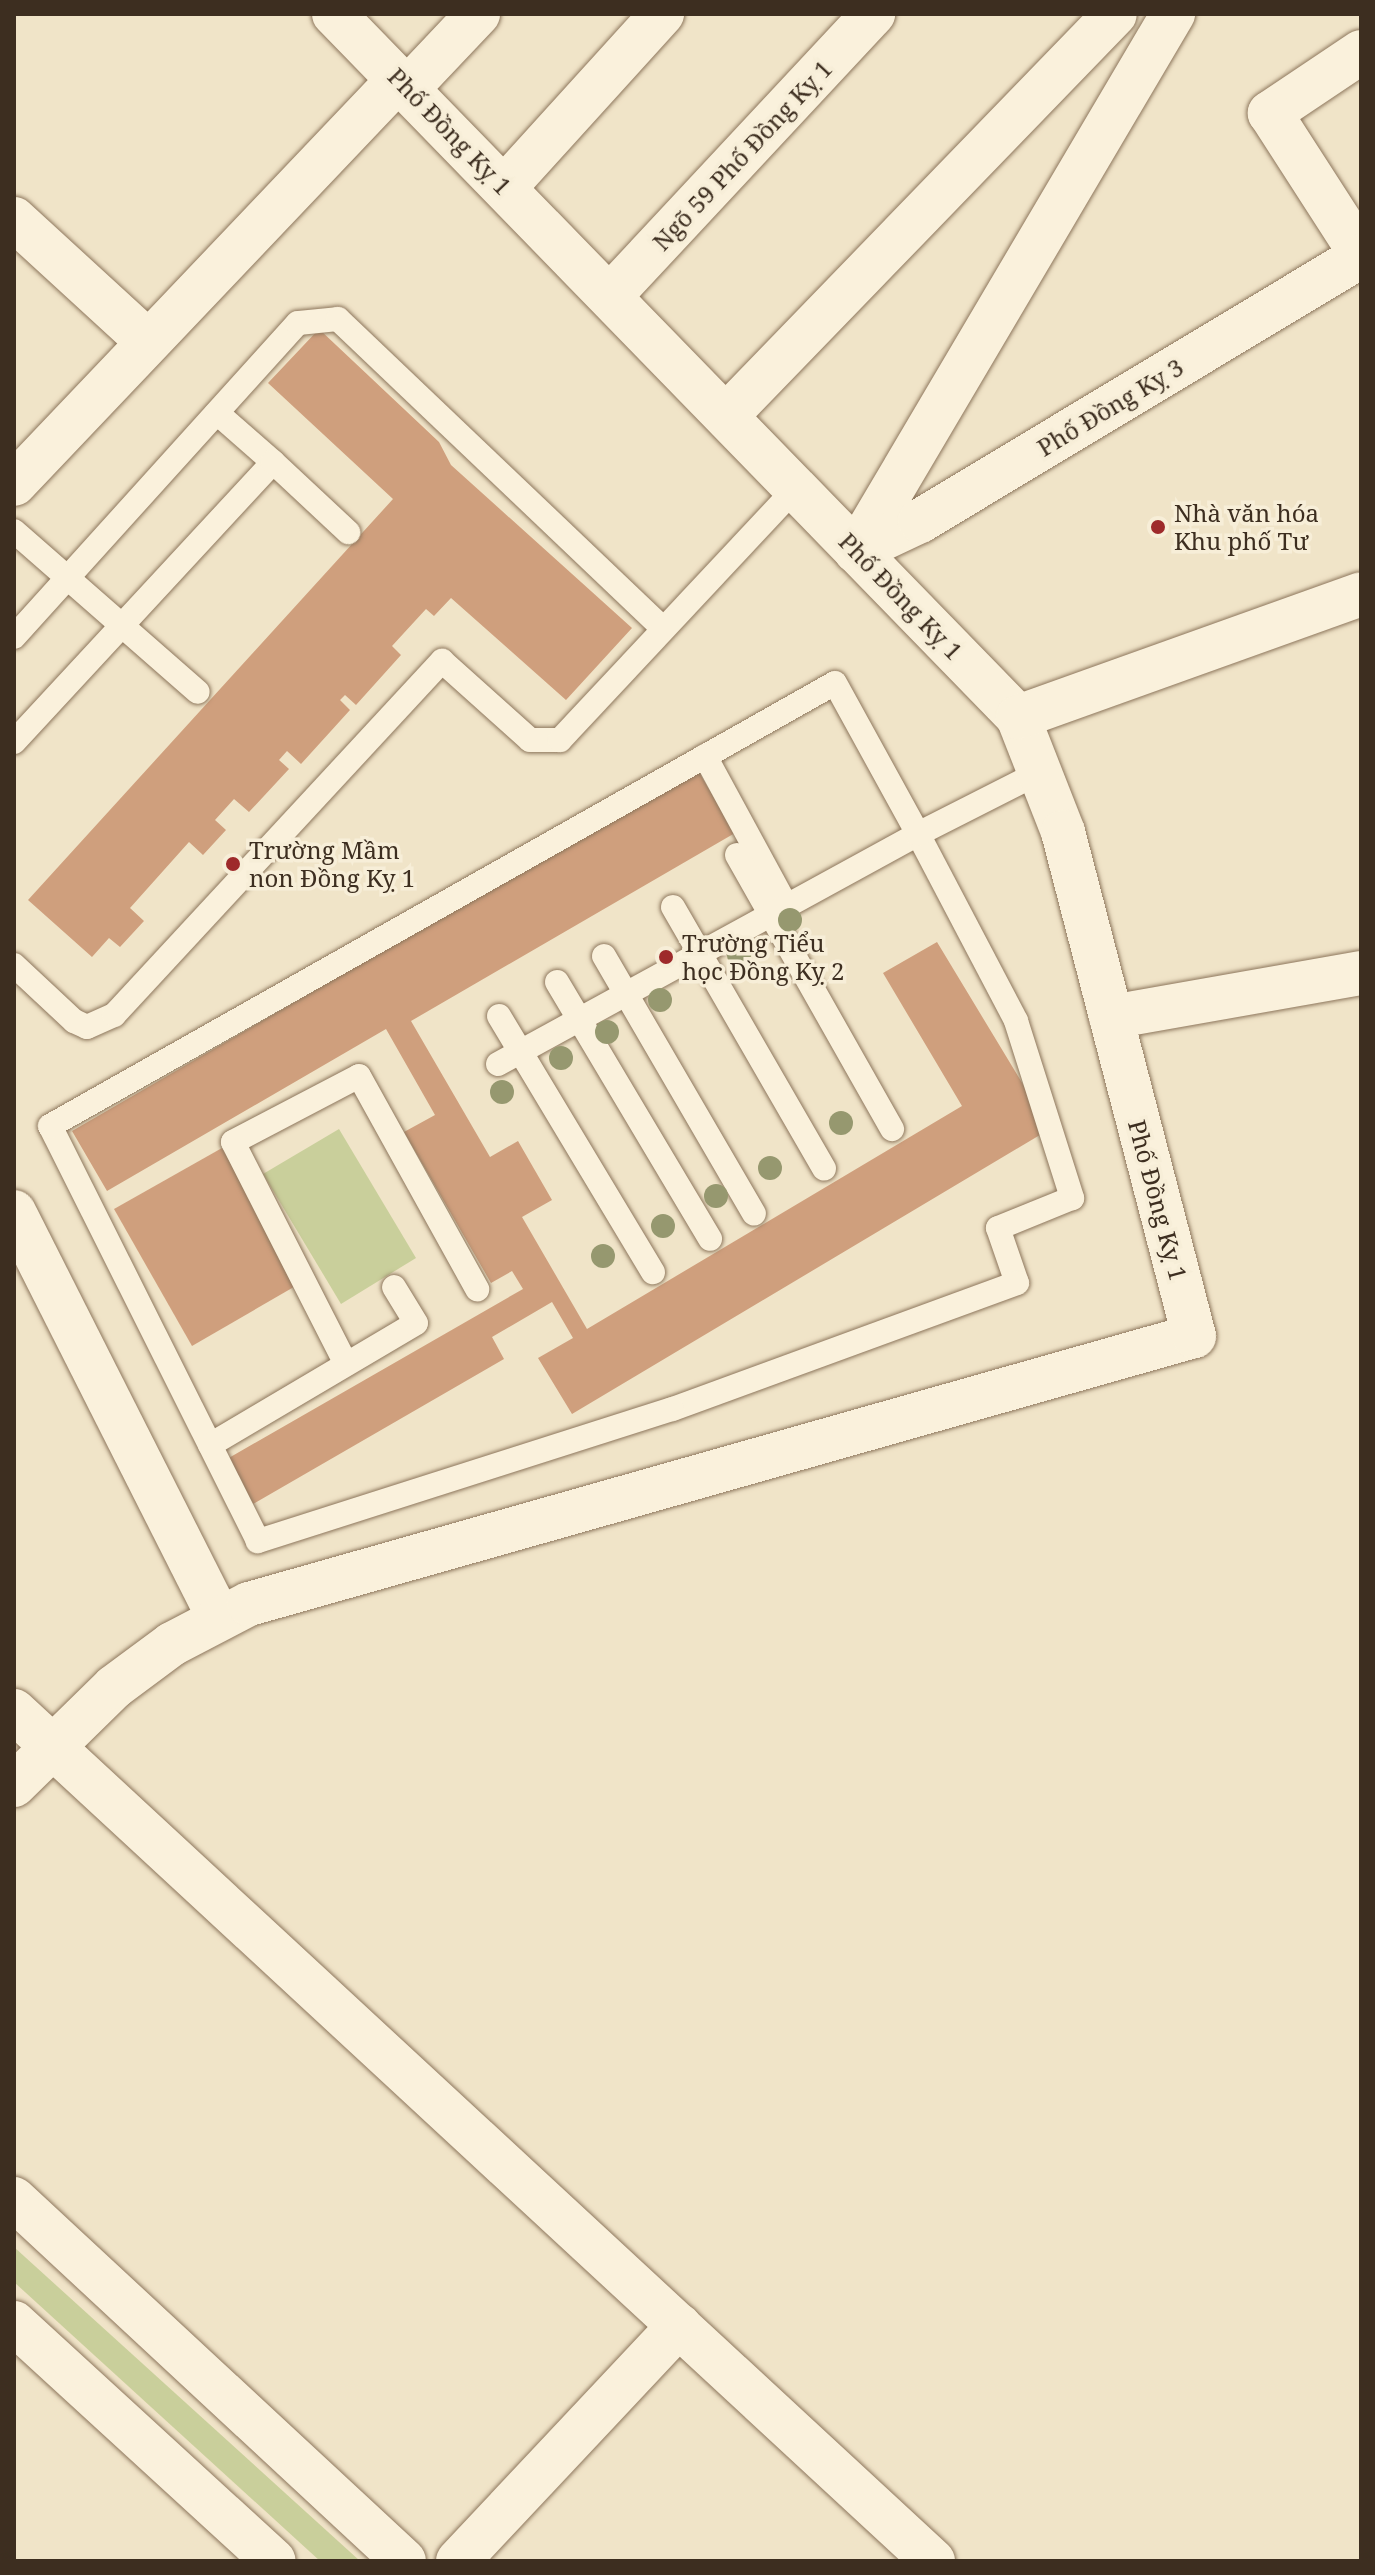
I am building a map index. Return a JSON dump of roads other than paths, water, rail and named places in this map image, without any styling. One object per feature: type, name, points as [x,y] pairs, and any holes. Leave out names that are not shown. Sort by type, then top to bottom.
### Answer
[{"type":"street","name":"Phố Đồng Kỵ 1","points":[[219,1617],[1194,1336],[1063,832],[1018,717],[334,14]]},
{"type":"street","points":[[14,484],[146,340],[403,83],[478,14]]},
{"type":"street","points":[[505,187],[662,14]]},
{"type":"street","name":"Ngõ 59 Phố Đồng Kỵ 1","points":[[610,296],[873,14]]},
{"type":"street","points":[[726,416],[1115,14]]},
{"type":"street","points":[[856,551],[1173,14]]},
{"type":"street","points":[[1361,52],[1270,113],[1361,255]]},
{"type":"street","points":[[14,219],[146,340]]},
{"type":"street","name":"Phố Đồng Kỵ 3","points":[[856,551],[920,521],[1361,255]]},
{"type":"street","points":[[1018,717],[1361,594]]},
{"type":"street","points":[[1111,1017],[1361,973]]},
{"type":"street","points":[[14,1212],[219,1617],[114,1687],[14,1785]]},
{"type":"street","points":[[14,1711],[933,2561]]},
{"type":"street","points":[[14,2199],[404,2561]]},
{"type":"street","points":[[14,2323],[274,2561]]},
{"type":"street","points":[[458,2561],[679,2326]]},
{"type":"lane","points":[[14,637],[298,323],[338,319],[661,627]]},
{"type":"lane","points":[[217,413],[348,532]]},
{"type":"lane","points":[[14,742],[273,462]]},
{"type":"lane","points":[[14,965],[74,1021],[87,1027],[114,1015],[442,661],[520,733],[543,743],[560,740],[661,627],[796,488]]},
{"type":"lane","points":[[14,531],[198,692]]},
{"type":"lane","points":[[835,683],[918,834],[1016,1021],[1072,1198],[998,1228],[1017,1283],[672,1409],[258,1541],[50,1126],[835,683]]},
{"type":"lane","points":[[705,756],[778,910],[892,1129]]},
{"type":"lane","points":[[498,1064],[918,834],[1040,772]]},
{"type":"lane","points":[[737,855],[778,910]]},
{"type":"lane","points":[[673,907],[824,1169]]},
{"type":"lane","points":[[604,956],[754,1214]]},
{"type":"lane","points":[[557,982],[710,1239]]},
{"type":"lane","points":[[499,1016],[653,1272]]},
{"type":"lane","points":[[346,1364],[233,1142],[359,1076],[477,1289]]},
{"type":"lane","points":[[210,1445],[416,1323],[394,1287]]},
{"type":"place","name":"Nhà văn hóa Khu phố Tư","points":[[1158,527]]},
{"type":"place","name":"Trường Mầm non Đồng Kỵ 1","points":[[233,864]]},
{"type":"place","name":"Trường Tiểu học Đồng Kỵ 2","points":[[666,957]]}]
